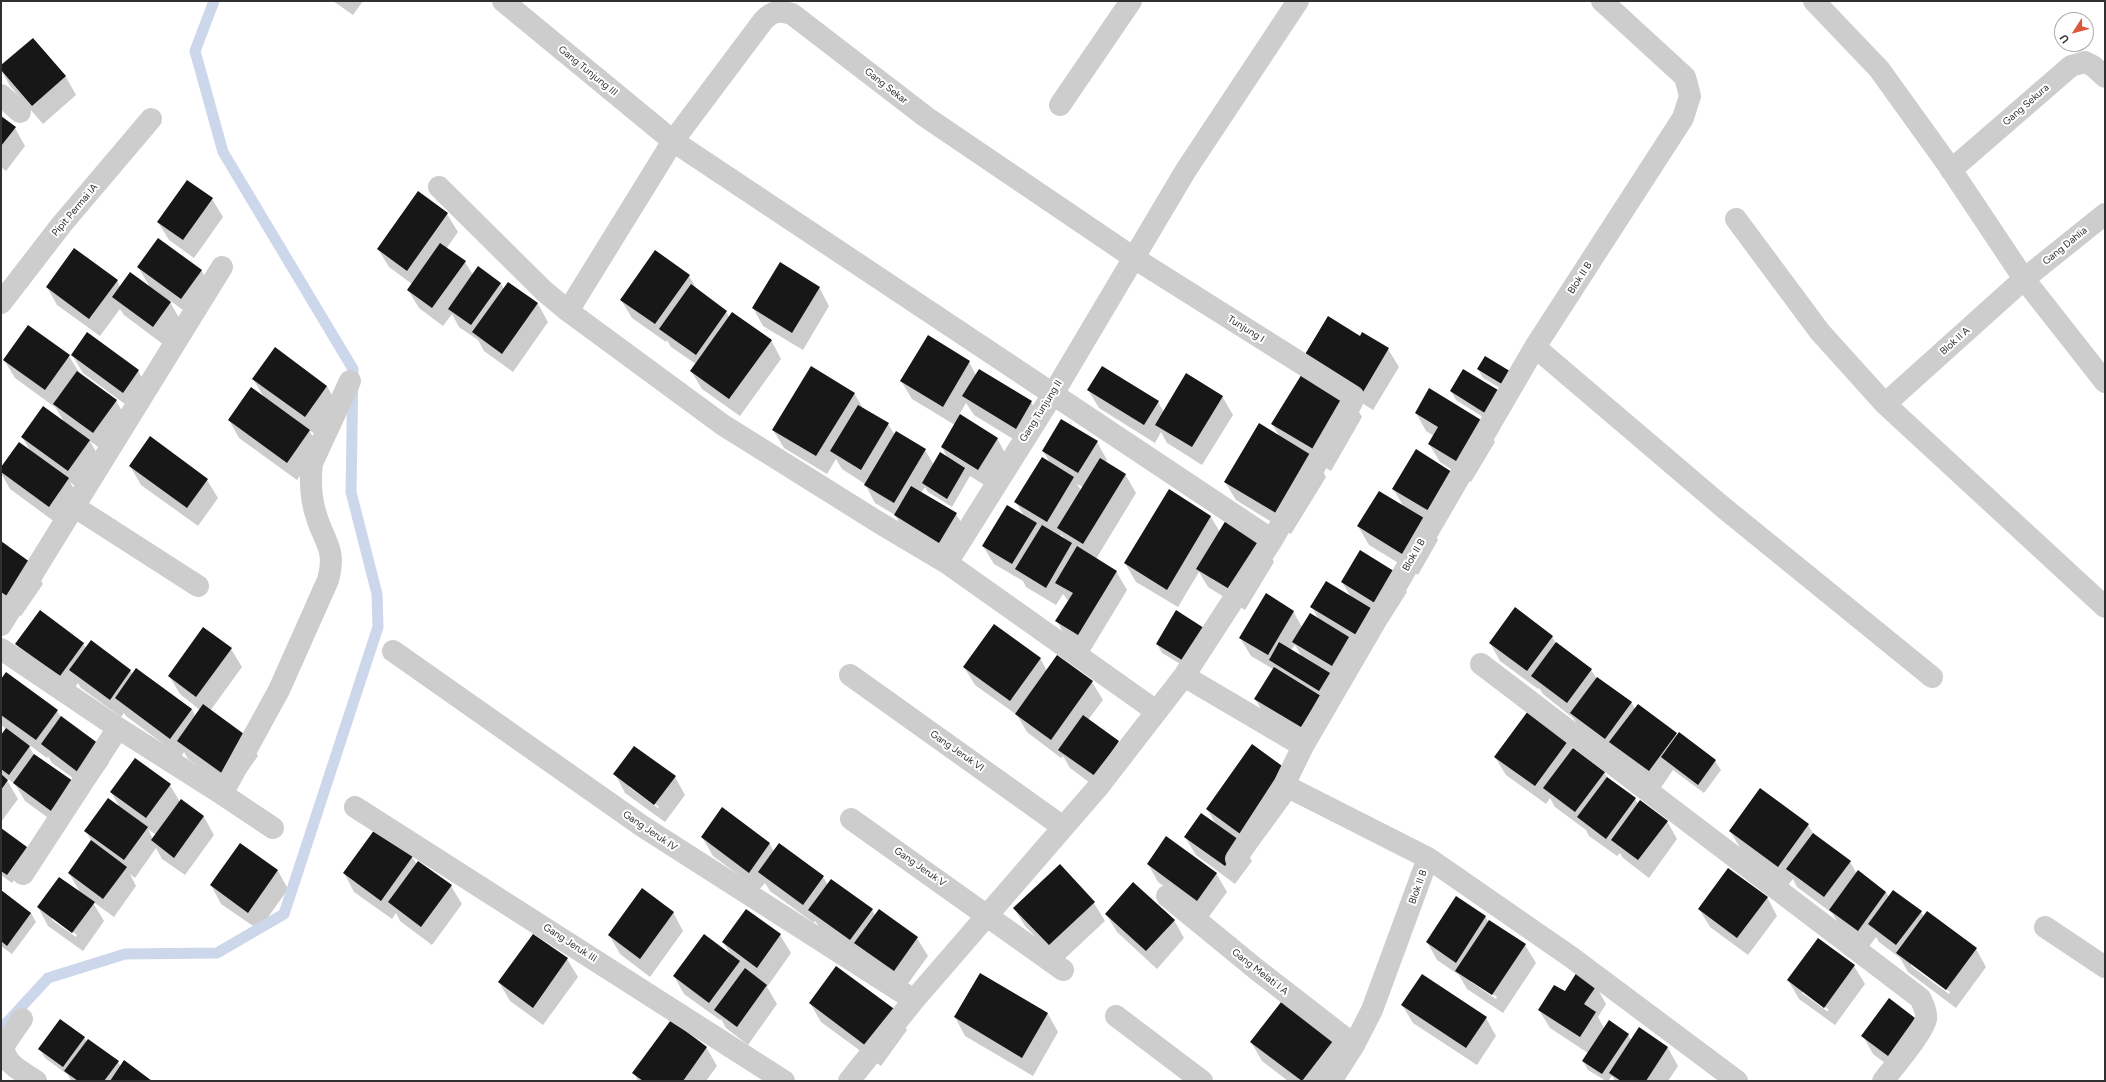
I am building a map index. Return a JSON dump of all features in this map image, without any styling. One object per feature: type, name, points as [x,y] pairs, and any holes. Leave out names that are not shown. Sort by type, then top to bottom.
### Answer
[{"type":"street","name":"Gang Tunjung III","points":[[503,1],[673,141],[1272,540]]},
{"type":"street","points":[[1060,105],[1131,1]]},
{"type":"street","name":"Gang Tunjung II","points":[[947,563],[1052,394],[1186,170],[1298,1]]},
{"type":"street","name":"Blok II B","points":[[1331,1081],[1354,1045],[1372,1010],[1428,858],[1284,785],[1303,746],[1535,347],[1683,118],[1690,96],[1685,76],[1602,1]]},
{"type":"street","points":[[1814,1],[1879,69],[1951,170],[2024,279],[2105,382]]},
{"type":"street","name":"Gang Sekar","points":[[568,311],[673,141],[763,21],[774,12],[783,11],[792,14],[926,117],[1134,258]]},
{"type":"street","name":"Gang Sekura","points":[[1951,170],[2071,66],[2085,62],[2093,66],[2105,77]]},
{"type":"street","points":[[1,95],[20,112]]},
{"type":"street","name":"Pipit Permai IA","points":[[1,303],[62,224],[151,119]]},
{"type":"street","points":[[439,187],[544,291],[568,311],[723,424],[878,522],[947,563],[1156,711]]},
{"type":"street","name":"Gang Dahlia","points":[[2024,279],[2105,214]]},
{"type":"street","points":[[1736,219],[1820,332],[1885,404],[2105,607]]},
{"type":"street","name":"Tunjung I","points":[[1134,258],[1354,397],[1272,540]]},
{"type":"street","points":[[1,624],[75,507],[222,267]]},
{"type":"street","name":"Blok II A","points":[[1885,404],[2024,279]]},
{"type":"street","points":[[1535,347],[1724,508],[1932,677]]},
{"type":"street","points":[[222,794],[279,690],[328,580],[332,567],[332,552],[317,518],[313,503],[311,474],[312,463],[350,381]]},
{"type":"street","points":[[75,507],[198,586]]},
{"type":"street","points":[[849,1081],[914,1000],[1098,786],[1184,676],[1272,540]]},
{"type":"street","points":[[1,649],[118,728],[273,828]]},
{"type":"street","name":"Gang Jeruk IV","points":[[393,651],[642,826],[914,1000]]},
{"type":"street","points":[[1482,664],[1920,998],[1925,1008],[1926,1018],[1921,1028],[1883,1081]]},
{"type":"street","name":"Gang Jeruk VI","points":[[850,675],[1063,827]]},
{"type":"street","points":[[1184,676],[1303,746]]},
{"type":"street","points":[[23,874],[118,728]]},
{"type":"street","points":[[1236,859],[1284,785]]},
{"type":"street","name":"Gang Jeruk III","points":[[355,807],[784,1081]]},
{"type":"street","name":"Gang Jeruk V","points":[[851,819],[988,915],[1063,970]]},
{"type":"street","points":[[1428,858],[1571,957],[1724,1077]]},
{"type":"street","name":"Gang Melati I A","points":[[1167,896],[1256,969],[1354,1045]]},
{"type":"street","points":[[2045,927],[2105,967]]},
{"type":"street","points":[[1116,1016],[1202,1081]]},
{"type":"street","points":[[22,1020],[4,1045],[4,1063],[36,1081]]},
{"type":"building","points":[[33,38],[66,76],[32,106],[1,70],[1,65]]},
{"type":"building","points":[[1,116],[16,127],[1,146]]},
{"type":"building","points":[[187,180],[213,198],[183,240],[157,222]]},
{"type":"building","points":[[418,191],[448,213],[407,271],[377,249]]},
{"type":"building","points":[[158,238],[202,270],[181,299],[137,267]]},
{"type":"building","points":[[440,243],[466,261],[432,308],[407,290]]},
{"type":"building","points":[[74,248],[118,280],[89,319],[46,287]]},
{"type":"building","points":[[655,250],[690,275],[655,324],[620,300]]},
{"type":"building","points":[[780,262],[820,287],[792,333],[752,308]]},
{"type":"building","points":[[478,266],[501,283],[471,325],[448,309]]},
{"type":"building","points":[[130,272],[171,302],[153,327],[112,297]]},
{"type":"building","points":[[508,282],[538,303],[502,354],[472,332]]},
{"type":"building","points":[[691,284],[727,311],[696,355],[659,329]]},
{"type":"building","points":[[732,312],[772,340],[729,399],[690,371]]},
{"type":"building","points":[[1328,316],[1360,336],[1362,332],[1389,348],[1363,392],[1304,356]]},
{"type":"building","points":[[28,325],[70,355],[45,390],[3,360]]},
{"type":"building","points":[[87,332],[139,370],[123,393],[71,355]]},
{"type":"building","points":[[928,335],[970,361],[943,407],[900,381]]},
{"type":"building","points":[[275,347],[327,386],[305,417],[252,379]]},
{"type":"building","points":[[1485,356],[1513,373],[1505,386],[1477,369]]},
{"type":"building","points":[[811,366],[855,393],[816,456],[772,430]]},
{"type":"building","points":[[1102,366],[1159,401],[1144,425],[1087,390]]},
{"type":"building","points":[[979,369],[1032,401],[1016,429],[962,396]]},
{"type":"building","points":[[1305,369],[1353,398],[1320,453],[1271,424]]},
{"type":"building","points":[[1463,369],[1503,393],[1488,415],[1450,391]]},
{"type":"building","points":[[77,371],[117,400],[93,433],[53,404]]},
{"type":"building","points":[[1186,373],[1223,396],[1192,447],[1155,425]]},
{"type":"building","points":[[251,387],[310,430],[287,463],[228,420]]},
{"type":"building","points":[[1429,388],[1486,423],[1461,464],[1428,444],[1438,427],[1415,413]]},
{"type":"building","points":[[858,405],[889,423],[861,470],[830,451]]},
{"type":"building","points":[[43,406],[90,440],[68,471],[21,437]]},
{"type":"building","points":[[960,414],[998,438],[978,470],[941,447]]},
{"type":"building","points":[[1061,419],[1098,441],[1078,473],[1042,451]]},
{"type":"building","points":[[1259,423],[1316,458],[1281,516],[1224,482]]},
{"type":"building","points":[[896,431],[926,449],[894,503],[864,485]]},
{"type":"building","points":[[150,436],[208,479],[187,508],[129,466]]},
{"type":"building","points":[[19,442],[69,478],[49,507],[1,472],[1,467]]},
{"type":"building","points":[[1416,449],[1452,472],[1429,511],[1392,489]]},
{"type":"building","points":[[940,452],[965,468],[947,499],[922,483]]},
{"type":"building","points":[[1042,457],[1074,477],[1047,522],[1014,502]]},
{"type":"building","points":[[1100,458],[1126,474],[1083,544],[1057,528]]},
{"type":"building","points":[[911,486],[957,513],[939,543],[894,515]]},
{"type":"building","points":[[1169,489],[1211,516],[1167,590],[1124,563]]},
{"type":"building","points":[[1379,491],[1429,521],[1407,557],[1357,526]]},
{"type":"building","points":[[1007,505],[1037,523],[1012,564],[982,546]]},
{"type":"building","points":[[1226,520],[1264,543],[1234,592],[1196,569]]},
{"type":"building","points":[[1042,525],[1072,543],[1046,588],[1015,569]]},
{"type":"building","points":[[1,541],[34,565],[10,598],[1,592]]},
{"type":"building","points":[[1077,546],[1117,571],[1078,635],[1055,621],[1073,593],[1055,583]]},
{"type":"building","points":[[1360,550],[1397,573],[1378,605],[1341,582]]},
{"type":"building","points":[[1326,581],[1374,610],[1358,636],[1310,607]]},
{"type":"building","points":[[1266,593],[1294,611],[1268,655],[1239,638]]},
{"type":"building","points":[[1515,607],[1553,636],[1527,671],[1489,643]]},
{"type":"building","points":[[40,610],[84,643],[60,676],[15,644]]},
{"type":"building","points":[[1176,610],[1207,630],[1187,663],[1156,644]]},
{"type":"building","points":[[1310,613],[1349,637],[1332,666],[1292,642]]},
{"type":"building","points":[[994,624],[1041,658],[1010,701],[963,667]]},
{"type":"building","points":[[203,627],[232,648],[196,697],[168,676]]},
{"type":"building","points":[[91,640],[131,670],[110,700],[69,670]]},
{"type":"building","points":[[1279,642],[1330,673],[1319,691],[1269,660]]},
{"type":"building","points":[[1556,642],[1592,669],[1567,703],[1531,676]]},
{"type":"building","points":[[1057,655],[1093,681],[1051,740],[1015,714]]},
{"type":"building","points":[[1274,667],[1321,696],[1301,727],[1254,699]]},
{"type":"building","points":[[136,668],[192,709],[170,739],[115,698]]},
{"type":"building","points":[[6,672],[58,710],[36,740],[1,715],[1,679]]},
{"type":"building","points":[[1597,677],[1632,702],[1605,739],[1570,713]]},
{"type":"building","points":[[203,704],[248,737],[223,774],[177,741]]},
{"type":"building","points":[[1638,704],[1677,733],[1649,771],[1609,742]]},
{"type":"building","points":[[1528,711],[1568,741],[1535,786],[1494,757]]},
{"type":"building","points":[[1083,715],[1119,741],[1095,776],[1058,750]]},
{"type":"building","points":[[61,716],[99,744],[79,773],[41,744]]},
{"type":"building","points":[[6,728],[30,746],[9,775],[1,769],[1,735]]},
{"type":"building","points":[[1679,732],[1716,760],[1698,785],[1661,757]]},
{"type":"building","points":[[1252,744],[1289,771],[1243,836],[1206,809]]},
{"type":"building","points":[[634,746],[676,776],[654,805],[613,774]]},
{"type":"building","points":[[1573,748],[1605,772],[1575,812],[1543,788]]},
{"type":"building","points":[[34,754],[73,781],[51,811],[13,783]]},
{"type":"building","points":[[135,758],[171,784],[146,818],[110,792]]},
{"type":"building","points":[[1,774],[8,780],[1,790]]},
{"type":"building","points":[[1607,777],[1636,798],[1606,839],[1577,817]]},
{"type":"building","points":[[1760,788],[1809,824],[1778,867],[1729,831]]},
{"type":"building","points":[[108,798],[148,827],[124,860],[84,831]]},
{"type":"building","points":[[181,799],[204,816],[174,858],[151,840]]},
{"type":"building","points":[[1640,800],[1668,821],[1638,860],[1611,840]]},
{"type":"building","points":[[722,807],[770,843],[749,873],[701,837]]},
{"type":"building","points":[[1201,813],[1242,842],[1225,866],[1184,837]]},
{"type":"building","points":[[1,828],[27,847],[7,875],[1,871]]},
{"type":"building","points":[[375,829],[413,856],[381,901],[343,873]]},
{"type":"building","points":[[1813,833],[1851,861],[1824,897],[1786,869]]},
{"type":"building","points":[[1166,836],[1217,873],[1197,901],[1147,864]]},
{"type":"building","points":[[91,840],[127,867],[103,899],[68,873]]},
{"type":"building","points":[[240,843],[278,870],[248,913],[210,885]]},
{"type":"building","points":[[779,843],[824,876],[803,905],[758,872]]},
{"type":"building","points":[[418,861],[452,885],[421,927],[388,902]]},
{"type":"building","points":[[1060,864],[1095,902],[1049,945],[1013,908]]},
{"type":"building","points":[[1728,868],[1768,897],[1737,938],[1698,909]]},
{"type":"building","points":[[1858,870],[1886,892],[1858,931],[1829,910]]},
{"type":"building","points":[[59,877],[95,902],[72,933],[37,907]]},
{"type":"building","points":[[831,879],[873,909],[850,940],[808,910]]},
{"type":"building","points":[[1133,882],[1175,920],[1146,951],[1105,914]]},
{"type":"building","points":[[642,888],[674,912],[640,959],[608,935]]},
{"type":"building","points":[[1,890],[31,913],[7,946],[1,941]]},
{"type":"building","points":[[1893,890],[1922,911],[1896,945],[1868,924]]},
{"type":"building","points":[[1456,896],[1486,916],[1456,963],[1426,942]]},
{"type":"building","points":[[746,909],[781,934],[757,968],[722,942]]},
{"type":"building","points":[[879,909],[918,937],[894,971],[854,943]]},
{"type":"building","points":[[1927,911],[1977,948],[1946,990],[1896,953]]},
{"type":"building","points":[[1489,920],[1526,944],[1492,995],[1455,971]]},
{"type":"building","points":[[533,934],[568,958],[533,1008],[498,982]]},
{"type":"building","points":[[704,934],[740,961],[709,1003],[673,976]]},
{"type":"building","points":[[1818,938],[1855,965],[1824,1008],[1787,980]]},
{"type":"building","points":[[836,966],[897,1011],[870,1049],[809,1003]]},
{"type":"building","points":[[745,968],[767,985],[737,1027],[714,1010]]},
{"type":"building","points":[[1577,972],[1597,985],[1584,1004],[1596,1012],[1580,1037],[1538,1010],[1554,985],[1565,991]]},
{"type":"building","points":[[980,973],[1048,1013],[1022,1058],[954,1017]]},
{"type":"building","points":[[1422,974],[1487,1017],[1466,1048],[1401,1005]]},
{"type":"building","points":[[1285,997],[1336,1037],[1302,1081],[1250,1042]]},
{"type":"building","points":[[1889,998],[1915,1018],[1888,1056],[1861,1036]]},
{"type":"building","points":[[60,1019],[85,1037],[63,1067],[38,1049]]},
{"type":"building","points":[[671,1020],[707,1047],[683,1081],[643,1081],[632,1073]]},
{"type":"building","points":[[1609,1020],[1629,1034],[1602,1074],[1582,1061]]},
{"type":"building","points":[[1639,1027],[1668,1047],[1646,1081],[1621,1081],[1609,1073]]},
{"type":"building","points":[[88,1039],[119,1061],[104,1081],[78,1081],[64,1071]]},
{"type":"building","points":[[124,1060],[152,1081],[110,1081]]},
{"type":"waterway","points":[[1,1029],[48,978],[125,954],[217,953],[284,914],[378,627],[377,594],[351,492],[353,369],[223,152],[195,51],[214,1]]}]
